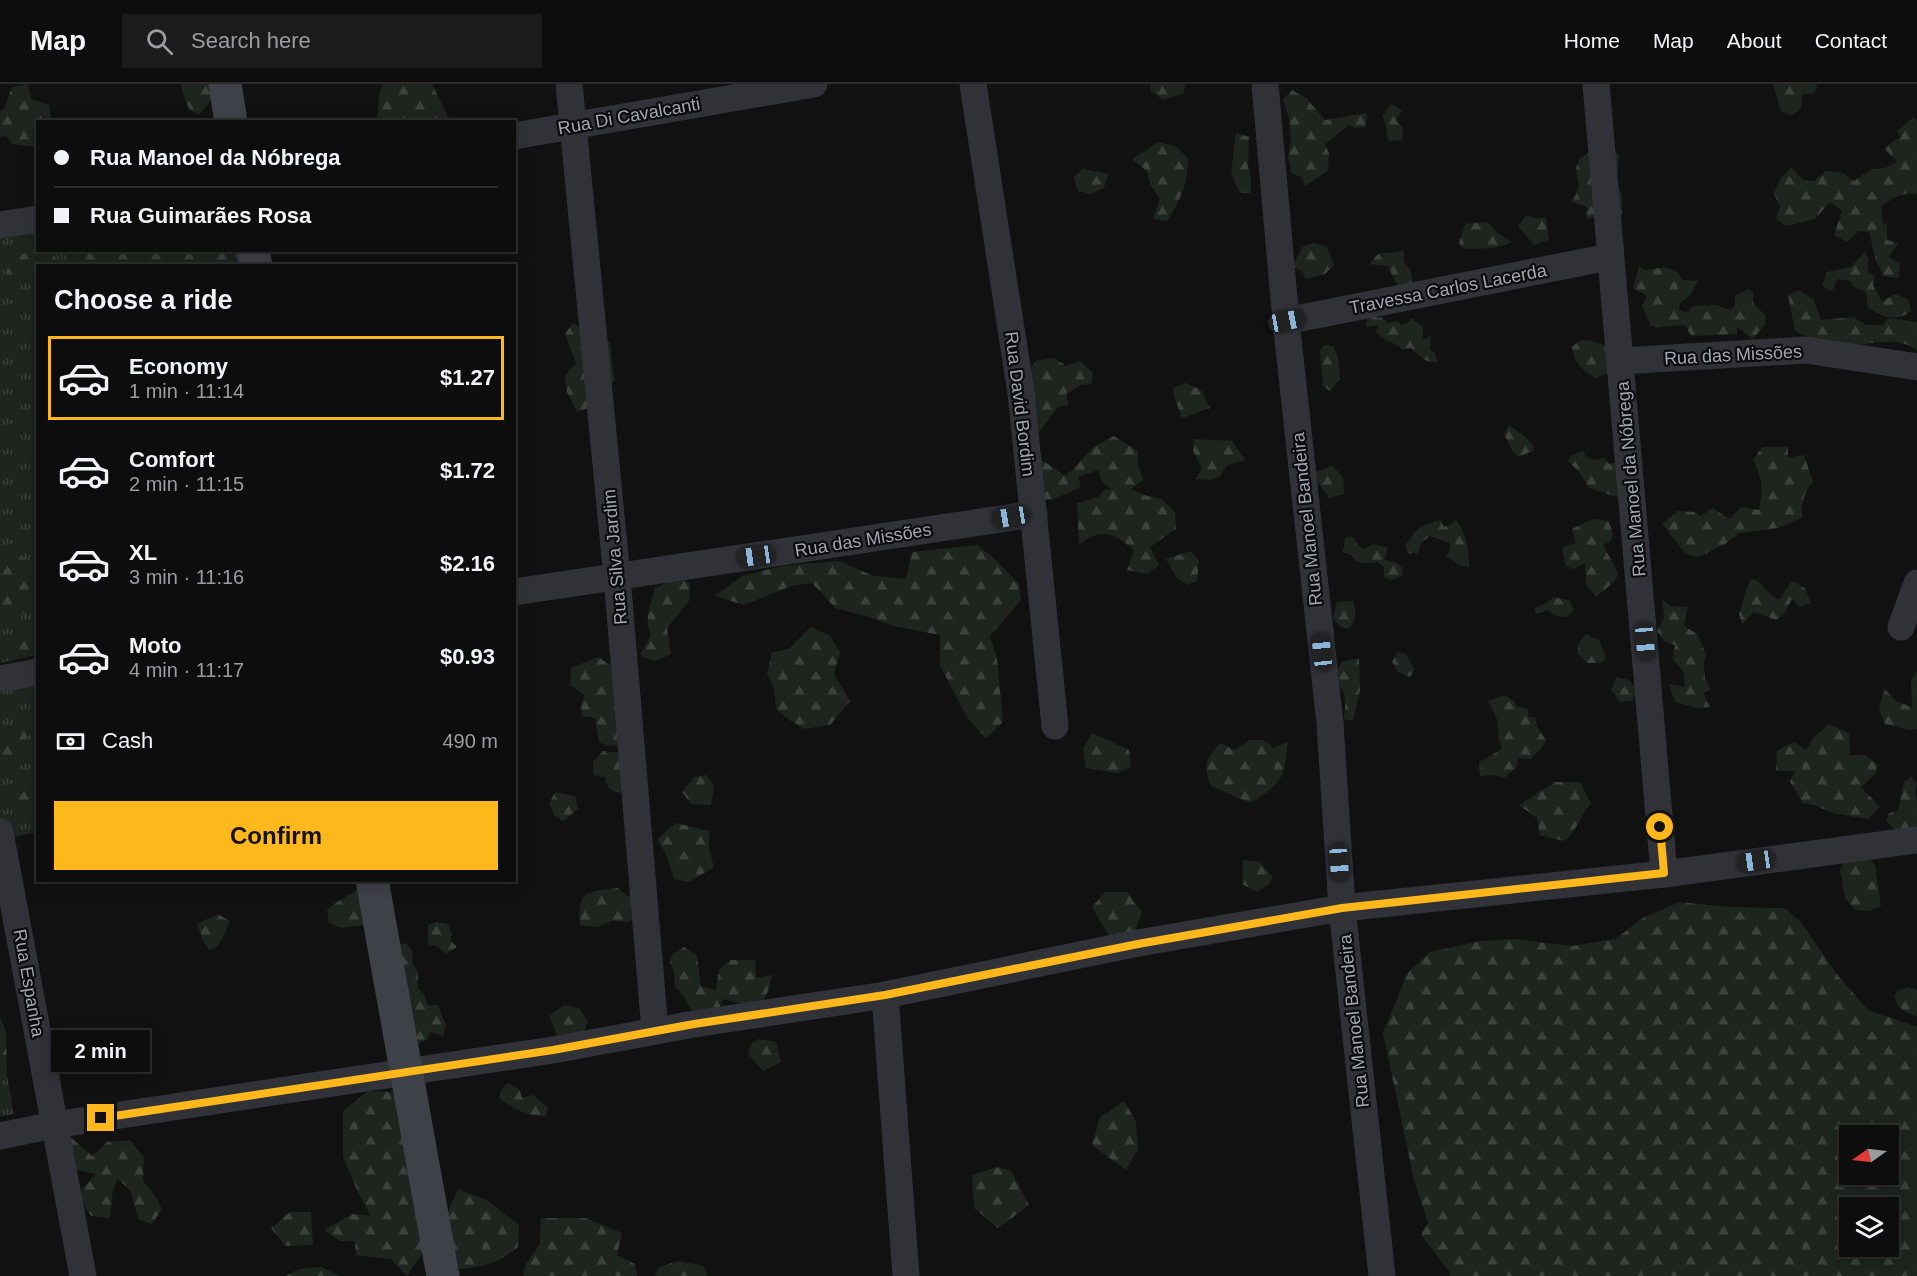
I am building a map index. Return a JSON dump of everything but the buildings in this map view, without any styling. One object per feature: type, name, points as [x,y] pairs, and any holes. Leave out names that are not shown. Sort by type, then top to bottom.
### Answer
[{"type":"main road","points":[[225,84],[231,120]]},
{"type":"main road","points":[[372,882],[443,1276]]},
{"type":"street","name":"Rua Silva Jardim","points":[[569,84],[617,577],[655,1031]]},
{"type":"street","name":"Rua Di Cavalcanti","points":[[516,136],[814,84]]},
{"type":"street","name":"Rua David Bordim","points":[[972,84],[1021,393],[1055,726]]},
{"type":"street","name":"Rua Manoel Bandeira","points":[[1264,84],[1286,321],[1329,723],[1342,908],[1382,1276]]},
{"type":"street","name":"Rua Manoel da Nóbrega","points":[[1596,84],[1664,873]]},
{"type":"street","points":[[0,225],[36,219]]},
{"type":"street","name":"Travessa Carlos Lacerda","points":[[1286,321],[1610,257]]},
{"type":"street","name":"Rua das Missões","points":[[1621,362],[1806,350],[1917,367]]},
{"type":"street","name":"Rua das Missões","points":[[516,592],[1034,514]]},
{"type":"street","points":[[1901,627],[1917,583]]},
{"type":"street","points":[[0,679],[36,672]]},
{"type":"street","name":"Rua Espanha","points":[[0,832],[83,1276]]},
{"type":"street","points":[[0,1136],[54,1125],[553,1050],[655,1031],[885,995],[1138,944],[1342,908],[1664,873],[1917,840]]},
{"type":"street","points":[[885,995],[906,1276]]},
{"type":"green space","points":[[28,84],[31,99],[49,105],[51,118],[54,120],[36,120],[36,148],[12,144],[6,136],[0,137],[0,111],[4,109],[12,87]]},
{"type":"green space","points":[[181,84],[216,84],[216,94],[199,115],[189,109]]},
{"type":"green space","points":[[383,84],[432,84],[448,117],[469,120],[377,120],[379,93]]},
{"type":"green space","points":[[1150,84],[1185,84],[1184,93],[1164,100],[1150,91]]},
{"type":"green space","points":[[1773,84],[1816,84],[1817,87],[1813,94],[1802,94],[1801,108],[1792,116],[1781,111]]},
{"type":"green space","points":[[1292,90],[1307,99],[1325,120],[1367,113],[1366,127],[1355,128],[1349,125],[1325,144],[1329,153],[1328,170],[1305,186],[1302,177],[1292,174],[1288,157],[1291,139],[1289,118],[1283,99]]},
{"type":"green space","points":[[1391,104],[1402,111],[1396,120],[1403,128],[1402,140],[1388,141],[1382,116]]},
{"type":"green space","points":[[1914,117],[1917,121],[1917,194],[1898,196],[1881,207],[1883,225],[1887,223],[1887,240],[1898,243],[1889,257],[1900,263],[1899,278],[1884,276],[1876,261],[1869,232],[1859,231],[1847,242],[1834,235],[1842,211],[1830,202],[1815,219],[1786,226],[1776,219],[1780,207],[1774,193],[1781,178],[1791,167],[1803,180],[1814,181],[1826,171],[1843,173],[1854,181],[1870,170],[1885,168],[1897,162],[1884,148],[1900,137],[1897,131]]},
{"type":"green space","points":[[1236,133],[1249,137],[1248,166],[1251,193],[1240,193],[1231,174]]},
{"type":"green space","points":[[1159,142],[1177,147],[1188,159],[1187,176],[1182,192],[1167,221],[1153,219],[1160,199],[1150,184],[1147,171],[1132,159]]},
{"type":"green space","points":[[1604,145],[1619,154],[1617,180],[1622,196],[1622,214],[1602,219],[1595,217],[1586,219],[1587,207],[1572,202],[1579,188],[1576,168],[1580,158]]},
{"type":"green space","points":[[1083,169],[1108,174],[1104,188],[1091,194],[1078,191],[1074,177]]},
{"type":"green space","points":[[1526,215],[1537,219],[1546,217],[1549,240],[1534,245],[1518,226]]},
{"type":"green space","points":[[1487,222],[1512,242],[1493,247],[1463,249],[1459,243],[1465,224]]},
{"type":"green space","points":[[36,227],[36,252],[250,252],[252,264],[36,264],[36,655],[0,663],[0,234]]},
{"type":"green space","points":[[1315,243],[1327,247],[1334,265],[1325,274],[1306,279],[1302,271],[1292,266],[1303,246]]},
{"type":"green space","points":[[36,248],[36,252],[53,252],[58,264],[36,264],[36,278],[23,280],[6,274],[13,259]]},
{"type":"green space","points":[[1404,251],[1404,261],[1411,271],[1413,286],[1401,293],[1388,266],[1369,264],[1378,254]]},
{"type":"green space","points":[[1865,251],[1868,259],[1868,273],[1875,276],[1873,285],[1882,302],[1894,294],[1908,299],[1911,311],[1894,318],[1879,314],[1868,307],[1866,292],[1856,288],[1850,281],[1838,279],[1832,291],[1822,286],[1827,272],[1851,267]]},
{"type":"green space","points":[[76,252],[232,252],[239,264],[70,264],[68,256]]},
{"type":"green space","points":[[1639,266],[1645,270],[1671,269],[1683,280],[1698,281],[1690,295],[1680,303],[1679,310],[1686,313],[1693,306],[1716,305],[1730,310],[1735,306],[1735,296],[1748,289],[1754,293],[1753,303],[1765,315],[1766,323],[1753,339],[1737,327],[1737,334],[1691,336],[1686,326],[1651,326],[1642,306],[1647,296],[1633,288]]},
{"type":"green space","points":[[1799,290],[1814,300],[1821,320],[1853,317],[1866,325],[1883,325],[1888,318],[1917,322],[1917,351],[1901,343],[1892,342],[1831,344],[1795,331],[1788,295]]},
{"type":"green space","points":[[1374,316],[1383,317],[1387,323],[1398,321],[1402,325],[1413,319],[1423,327],[1422,340],[1431,336],[1430,350],[1435,353],[1437,362],[1426,360],[1411,348],[1402,349],[1382,337],[1376,332],[1379,325],[1366,327],[1367,319]]},
{"type":"green space","points":[[573,323],[587,333],[610,342],[614,381],[589,408],[577,412],[567,392],[565,376],[576,363],[565,334]]},
{"type":"green space","points":[[1588,340],[1602,344],[1612,351],[1613,371],[1596,378],[1580,366],[1572,347],[1579,341]]},
{"type":"green space","points":[[1324,345],[1333,346],[1338,357],[1340,379],[1330,391],[1323,386],[1320,351]]},
{"type":"green space","points":[[1054,358],[1066,366],[1080,361],[1093,373],[1091,384],[1080,385],[1066,394],[1069,405],[1058,407],[1036,436],[1027,374],[1036,361]]},
{"type":"green space","points":[[1186,383],[1201,390],[1210,408],[1182,418],[1173,388]]},
{"type":"green space","points":[[1509,425],[1534,446],[1533,451],[1519,457],[1513,452],[1504,434]]},
{"type":"green space","points":[[1114,436],[1138,451],[1138,465],[1143,480],[1131,489],[1161,499],[1175,512],[1176,529],[1150,547],[1159,565],[1147,574],[1127,570],[1134,550],[1114,536],[1101,534],[1079,544],[1077,503],[1099,497],[1104,490],[1111,489],[1102,482],[1098,470],[1078,477],[1081,487],[1054,499],[1033,501],[1027,454],[1045,462],[1064,475],[1073,470],[1092,448]]},
{"type":"green space","points":[[1194,439],[1232,441],[1245,460],[1227,465],[1220,476],[1212,480],[1196,479],[1202,468],[1193,451]]},
{"type":"green space","points":[[1762,447],[1788,447],[1788,458],[1804,455],[1813,482],[1804,498],[1802,518],[1778,528],[1740,533],[1725,544],[1699,557],[1686,554],[1662,524],[1678,511],[1694,512],[1701,516],[1712,508],[1730,519],[1741,507],[1759,510],[1761,485],[1753,460]]},
{"type":"green space","points":[[1584,450],[1585,457],[1595,460],[1604,458],[1609,464],[1616,462],[1627,488],[1617,497],[1589,488],[1580,473],[1568,461],[1572,455]]},
{"type":"green space","points":[[1331,466],[1342,478],[1344,489],[1343,494],[1329,498],[1316,480],[1316,472]]},
{"type":"green space","points":[[1593,519],[1608,521],[1613,532],[1611,541],[1603,545],[1618,573],[1616,580],[1596,597],[1586,584],[1585,563],[1574,569],[1566,566],[1563,555],[1563,547],[1576,543],[1572,529]]},
{"type":"green space","points":[[1441,520],[1444,527],[1455,520],[1459,524],[1465,536],[1469,567],[1459,565],[1446,556],[1450,543],[1430,536],[1421,543],[1418,554],[1408,553],[1405,546],[1416,531]]},
{"type":"green space","points":[[1351,536],[1364,549],[1373,544],[1388,548],[1384,560],[1395,562],[1402,567],[1403,575],[1390,581],[1384,577],[1384,567],[1378,562],[1359,562],[1343,552],[1345,538]]},
{"type":"green space","points":[[977,545],[995,559],[1019,584],[1021,600],[990,636],[997,658],[1003,722],[986,738],[968,719],[940,665],[940,635],[894,626],[835,608],[812,583],[791,586],[744,605],[714,596],[742,576],[782,566],[839,561],[874,576],[906,579],[912,552]]},
{"type":"green space","points":[[1191,551],[1199,561],[1197,581],[1188,585],[1177,578],[1166,559]]},
{"type":"green space","points":[[19,557],[35,560],[36,565],[36,604],[20,616],[6,621],[0,614],[0,562]]},
{"type":"green space","points":[[676,577],[690,583],[689,601],[667,628],[671,654],[658,660],[648,659],[640,654],[651,635],[648,618],[655,589]]},
{"type":"green space","points":[[1751,579],[1757,580],[1779,600],[1792,581],[1805,588],[1811,603],[1799,607],[1792,599],[1784,614],[1776,620],[1754,612],[1742,624],[1739,614]]},
{"type":"green space","points":[[1554,597],[1570,601],[1574,610],[1566,617],[1556,616],[1548,610],[1536,614],[1535,608]]},
{"type":"green space","points":[[1662,599],[1671,606],[1688,607],[1684,626],[1697,634],[1706,654],[1705,679],[1711,690],[1703,693],[1710,707],[1697,708],[1675,702],[1669,684],[1685,687],[1684,673],[1673,659],[1675,645],[1665,642],[1657,631],[1664,617]]},
{"type":"green space","points":[[1353,601],[1355,613],[1353,623],[1348,629],[1340,627],[1333,618],[1337,602]]},
{"type":"green space","points":[[811,627],[830,636],[840,652],[834,674],[850,701],[830,725],[804,729],[776,709],[774,689],[767,674],[772,652],[789,649]]},
{"type":"green space","points":[[23,632],[36,649],[20,657],[7,654],[3,637]]},
{"type":"green space","points":[[1586,634],[1599,640],[1606,658],[1601,663],[1587,663],[1577,653],[1579,643]]},
{"type":"green space","points":[[1397,652],[1406,654],[1415,670],[1410,677],[1398,672],[1392,662]]},
{"type":"green space","points":[[598,657],[617,669],[619,745],[607,746],[599,742],[595,718],[582,716],[581,706],[585,695],[570,685],[571,668]]},
{"type":"green space","points":[[1359,658],[1360,690],[1353,721],[1344,719],[1345,697],[1332,678],[1342,662]]},
{"type":"green space","points":[[1917,671],[1917,729],[1909,730],[1885,724],[1879,710],[1884,688],[1896,701],[1912,707],[1911,681]]},
{"type":"green space","points":[[1616,677],[1629,680],[1637,690],[1632,701],[1620,702],[1611,690]]},
{"type":"green space","points":[[36,679],[36,832],[14,837],[0,819],[0,686]]},
{"type":"green space","points":[[1505,695],[1514,701],[1517,707],[1527,708],[1529,717],[1535,717],[1537,727],[1546,740],[1530,759],[1519,758],[1516,768],[1504,778],[1495,775],[1480,776],[1479,762],[1502,748],[1497,719],[1488,701]]},
{"type":"green space","points":[[12,723],[28,724],[25,757],[22,763],[8,772],[0,765],[0,735],[3,728]]},
{"type":"green space","points":[[1829,724],[1849,733],[1850,755],[1865,755],[1878,765],[1875,774],[1861,787],[1880,807],[1868,819],[1832,813],[1803,803],[1790,782],[1795,771],[1776,771],[1777,750],[1795,742],[1806,750],[1815,736]]},
{"type":"green space","points":[[1092,733],[1129,750],[1131,767],[1117,773],[1086,768],[1083,748]]},
{"type":"green space","points":[[1249,740],[1263,740],[1274,748],[1288,742],[1285,765],[1280,779],[1270,790],[1250,803],[1211,786],[1206,768],[1208,758],[1220,743],[1235,750]]},
{"type":"green space","points":[[603,751],[620,753],[624,793],[611,790],[605,777],[593,775],[593,762]]},
{"type":"green space","points":[[706,775],[714,785],[711,805],[691,804],[682,792],[694,777]]},
{"type":"green space","points":[[1911,777],[1917,783],[1915,792],[1917,836],[1901,834],[1886,821],[1889,813],[1898,811],[1904,782]]},
{"type":"green space","points":[[33,778],[36,781],[36,805],[20,807],[11,800],[14,784]]},
{"type":"green space","points":[[1555,782],[1580,782],[1591,803],[1572,833],[1564,841],[1539,835],[1538,819],[1519,805]]},
{"type":"green space","points":[[555,792],[575,796],[578,809],[563,821],[555,816],[549,804]]},
{"type":"green space","points":[[676,823],[709,831],[709,849],[714,867],[689,882],[674,879],[666,854],[657,839]]},
{"type":"green space","points":[[1867,854],[1875,865],[1881,906],[1870,911],[1855,910],[1845,898],[1840,870],[1848,856]]},
{"type":"green space","points":[[1243,860],[1259,862],[1273,877],[1269,884],[1257,892],[1242,884]]},
{"type":"green space","points":[[362,886],[368,924],[341,928],[329,923],[327,910]]},
{"type":"green space","points":[[618,888],[627,896],[639,895],[638,916],[629,922],[612,921],[597,927],[580,925],[580,905],[586,894]]},
{"type":"green space","points":[[1105,892],[1127,892],[1142,912],[1135,931],[1109,936],[1092,907]]},
{"type":"green space","points":[[1679,902],[1729,907],[1784,908],[1800,921],[1839,977],[1868,1010],[1917,1027],[1917,1276],[1450,1276],[1449,1271],[1421,1235],[1428,1223],[1414,1180],[1383,1033],[1408,972],[1430,952],[1481,941],[1513,939],[1572,946],[1615,939],[1643,918]]},
{"type":"green space","points":[[218,914],[230,921],[216,948],[209,950],[197,924]]},
{"type":"green space","points":[[437,922],[448,924],[452,935],[450,940],[457,947],[446,954],[437,946],[428,945],[428,925]]},
{"type":"green space","points":[[393,943],[407,944],[413,952],[412,963],[418,972],[418,988],[424,994],[428,1005],[438,1005],[446,1025],[443,1036],[430,1032],[427,1040],[415,1044]]},
{"type":"green space","points":[[684,947],[697,956],[701,987],[716,990],[719,970],[730,960],[755,960],[756,978],[772,975],[769,989],[760,1008],[723,999],[717,1015],[707,1015],[691,1010],[683,995],[675,987],[674,971],[670,961],[673,954]]},
{"type":"green space","points":[[1908,987],[1917,990],[1917,1016],[1902,1009],[1894,996],[1899,990]]},
{"type":"green space","points":[[564,1005],[579,1008],[588,1021],[583,1034],[559,1039],[549,1016]]},
{"type":"green space","points":[[0,1017],[6,1032],[7,1071],[0,1077]]},
{"type":"green space","points":[[0,1035],[14,1114],[0,1117]]},
{"type":"green space","points":[[759,1039],[776,1042],[781,1062],[763,1071],[748,1054],[751,1044]]},
{"type":"green space","points":[[508,1083],[520,1090],[522,1098],[533,1095],[548,1107],[546,1116],[527,1114],[500,1099],[500,1091]]},
{"type":"green space","points":[[368,1091],[409,1093],[426,1248],[407,1276],[391,1259],[356,1255],[355,1241],[340,1241],[324,1230],[352,1214],[371,1216],[343,1157],[343,1111]]},
{"type":"green space","points":[[1124,1101],[1136,1122],[1138,1149],[1126,1170],[1092,1145],[1100,1117]]},
{"type":"green space","points":[[67,1134],[92,1156],[107,1142],[130,1140],[144,1157],[143,1181],[154,1194],[162,1209],[152,1224],[138,1219],[131,1191],[118,1179],[113,1189],[110,1218],[91,1216],[77,1194],[96,1174],[73,1169]]},
{"type":"green space","points":[[997,1167],[1011,1171],[1029,1205],[998,1228],[974,1208],[972,1175]]},
{"type":"green space","points":[[458,1189],[487,1200],[519,1225],[518,1247],[490,1263],[459,1269],[447,1214]]},
{"type":"green space","points":[[290,1212],[311,1212],[313,1245],[285,1246],[271,1228]]},
{"type":"green space","points":[[541,1218],[586,1218],[622,1233],[617,1255],[635,1264],[637,1276],[523,1276],[526,1264],[540,1244]]},
{"type":"green space","points":[[678,1261],[704,1266],[707,1276],[655,1276],[659,1267]]},
{"type":"green space","points":[[321,1267],[340,1276],[286,1276],[299,1269]]},
{"type":"route","points":[[101,1118],[553,1050],[694,1024],[885,995],[1138,944],[1342,908],[1664,873],[1660,827]]}]
